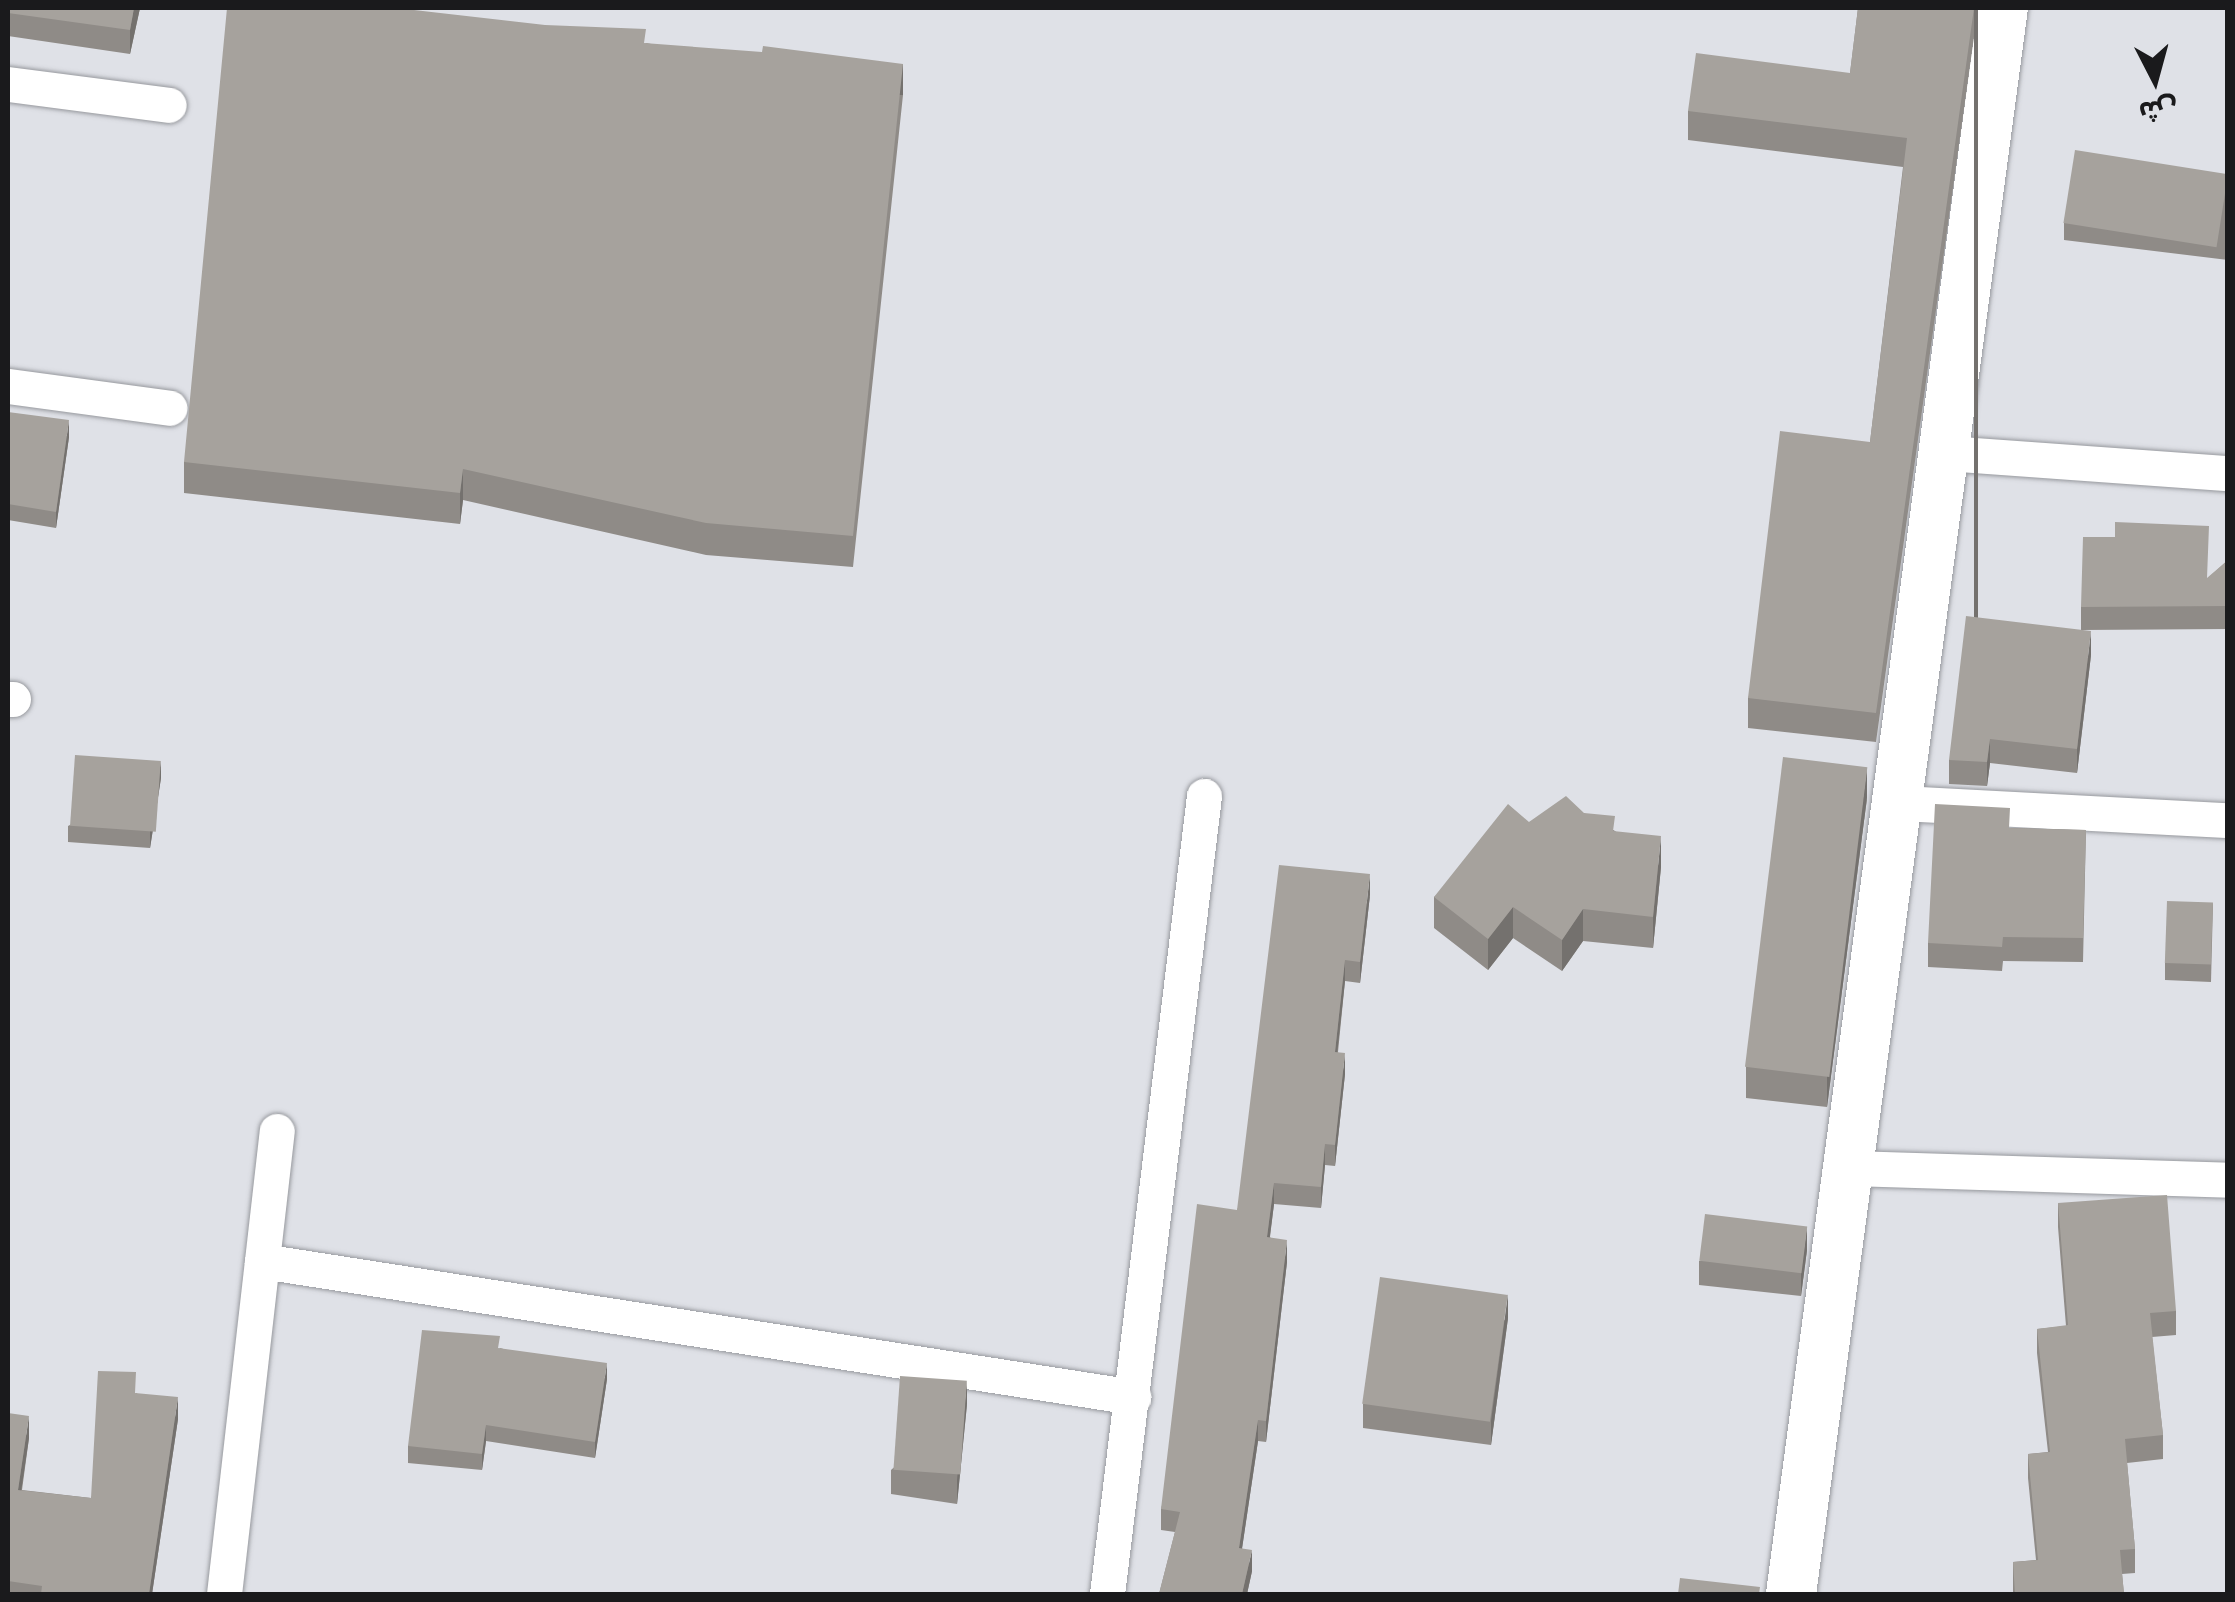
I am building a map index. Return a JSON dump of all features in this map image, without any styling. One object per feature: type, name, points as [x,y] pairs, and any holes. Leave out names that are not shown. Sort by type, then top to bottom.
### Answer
[{"type":"main road","points":[[1791,1594],[1852,1168],[2003,8]]},
{"type":"street","points":[[8,84],[168,104]]},
{"type":"street","points":[[8,386],[170,408]]},
{"type":"street","points":[[1946,453],[2228,473]]},
{"type":"street","points":[[1107,1594],[1204,796]]},
{"type":"street","points":[[1899,802],[2228,820]]},
{"type":"street","points":[[224,1594],[277,1131]]},
{"type":"street","points":[[1852,1168],[2228,1180]]},
{"type":"street","points":[[262,1261],[1133,1397]]},
{"type":"building","points":[[8,8],[134,8],[130,30],[8,13]]},
{"type":"building","points":[[227,8],[397,8],[545,25],[646,29],[644,43],[762,52],[763,46],[903,64],[853,536],[706,523],[463,469],[460,493],[184,462]]},
{"type":"building","points":[[1858,8],[1974,8],[1876,713],[1748,698],[1780,431],[1870,442],[1907,138],[1688,111],[1696,53],[1850,73]]},
{"type":"building","points":[[2075,150],[2228,174],[2217,247],[2063,223]]},
{"type":"building","points":[[8,412],[69,420],[56,512],[8,504]]},
{"type":"building","points":[[2115,522],[2209,526],[2207,578],[2228,560],[2228,606],[2081,607],[2083,537],[2115,537]]},
{"type":"building","points":[[1966,616],[2091,631],[2077,749],[1990,739],[1987,762],[1949,760]]},
{"type":"building","points":[[75,755],[161,761],[156,832],[70,826]]},
{"type":"building","points":[[1783,757],[1867,767],[1829,1077],[1745,1067]]},
{"type":"building","points":[[1566,796],[1584,813],[1615,816],[1613,831],[1661,836],[1653,917],[1583,909],[1562,940],[1513,907],[1488,939],[1434,897],[1508,804],[1529,822]]},
{"type":"building","points":[[1935,804],[2010,808],[2009,828],[2086,830],[2083,938],[2003,937],[2002,947],[1928,943]]},
{"type":"building","points":[[1279,865],[1370,874],[1360,962],[1345,960],[1335,1052],[1345,1053],[1335,1145],[1325,1144],[1321,1187],[1274,1183],[1267,1237],[1287,1240],[1266,1421],[1258,1420],[1239,1548],[1252,1550],[1242,1594],[1159,1594],[1180,1512],[1161,1509],[1197,1204],[1237,1210]]},
{"type":"building","points":[[2167,901],[2213,903],[2211,965],[2165,963]]},
{"type":"building","points":[[2167,1195],[2176,1311],[2150,1313],[2163,1435],[2125,1439],[2135,1549],[2120,1550],[2124,1594],[2015,1594],[2013,1562],[2038,1560],[2028,1454],[2050,1452],[2037,1329],[2068,1325],[2058,1203]]},
{"type":"building","points":[[1705,1214],[1807,1227],[1802,1273],[1699,1261]]},
{"type":"building","points":[[1380,1277],[1508,1295],[1490,1422],[1362,1404]]},
{"type":"building","points":[[422,1330],[500,1336],[498,1348],[607,1363],[595,1442],[486,1425],[482,1454],[408,1446]]},
{"type":"building","points":[[98,1371],[136,1372],[135,1393],[178,1397],[149,1594],[41,1594],[42,1586],[8,1581],[8,1413],[29,1416],[18,1490],[91,1498]]},
{"type":"building","points":[[900,1376],[967,1381],[960,1474],[893,1470]]},
{"type":"building","points":[[1680,1578],[1760,1587],[1759,1594],[1678,1594]]}]
